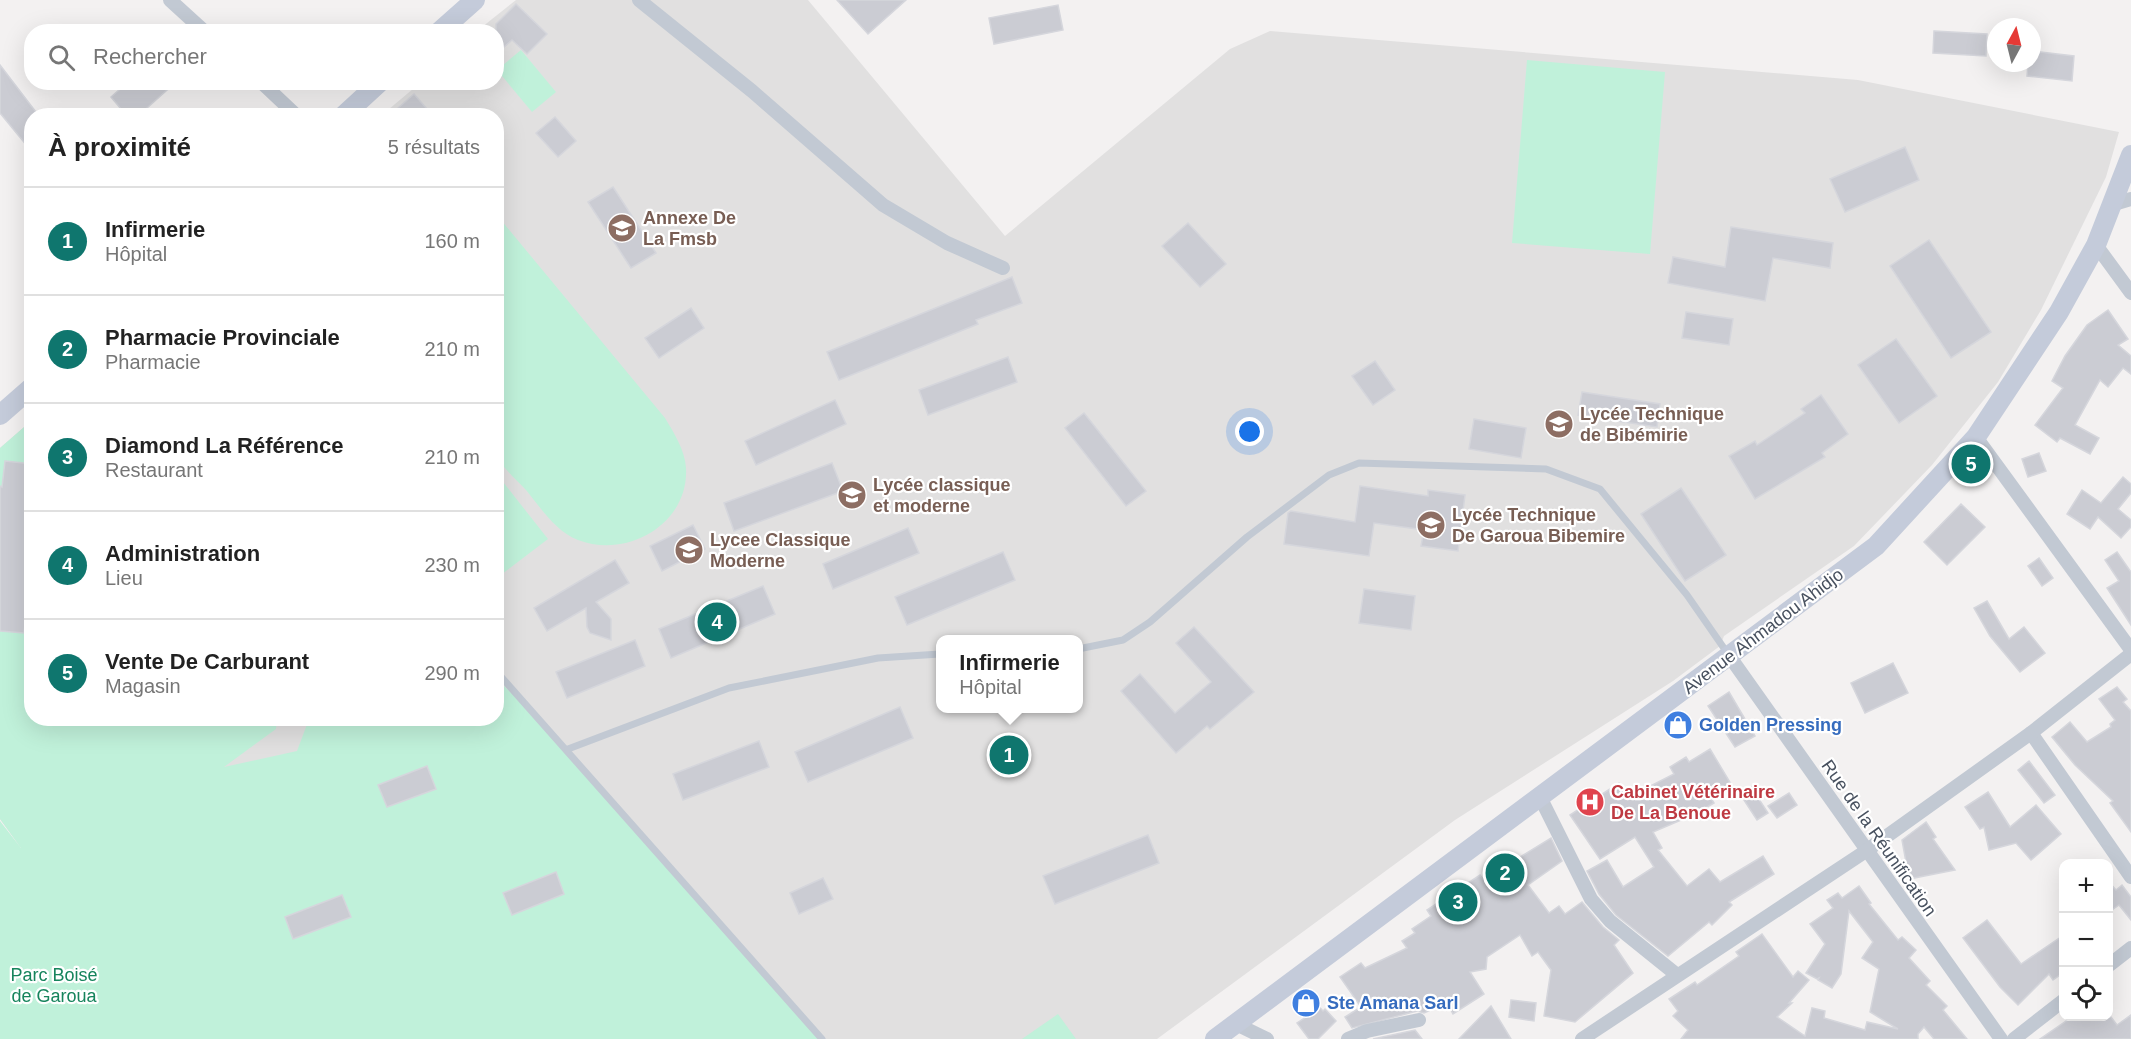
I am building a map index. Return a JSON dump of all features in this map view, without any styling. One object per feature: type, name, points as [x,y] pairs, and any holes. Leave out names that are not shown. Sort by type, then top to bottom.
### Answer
[{"type":"main road","points":[[448,24],[475,0]]},
{"type":"main road","points":[[352,108],[371,90]]},
{"type":"main road","name":"Avenue Ahmadou Ahidjo","points":[[1215,1039],[1876,546],[1976,437],[2059,312],[2122,202],[2131,155]]},
{"type":"main road","points":[[0,415],[24,394]]},
{"type":"street","points":[[170,0],[196,24]]},
{"type":"street","points":[[639,0],[752,90],[883,205],[947,243],[1003,268]]},
{"type":"street","points":[[269,90],[289,108]]},
{"type":"street","points":[[2096,245],[2131,293]]},
{"type":"street","points":[[1582,1039],[1866,852],[2031,733],[2131,652],[1976,437]]},
{"type":"street","name":"Rue de la Réunification","points":[[1730,657],[1866,852],[2001,1039]]},
{"type":"street","points":[[2031,733],[2131,877]]},
{"type":"street","points":[[1540,796],[1592,899],[1610,921],[1677,975]]},
{"type":"street","points":[[2113,963],[2131,948]]},
{"type":"street","points":[[2014,1039],[2059,1004]]},
{"type":"street","points":[[1348,1039],[1367,1031],[1419,1020]]},
{"type":"street","points":[[1236,1024],[1267,1039]]},
{"type":"lane","points":[[1083,648],[1123,640],[1149,622],[1247,537],[1329,475],[1359,463],[1546,469],[1600,489],[1687,595],[1730,657]]},
{"type":"lane","points":[[568,749],[729,688],[878,658],[936,654]]},
{"type":"lane","points":[[504,679],[822,1039]]},
{"type":"shaded area","name":"Lycée classique et moderne","points":[[516,0],[808,0],[1005,236],[1230,49],[1270,31],[1858,80],[2119,132],[2106,177],[2041,310],[1998,382],[1932,465],[1854,546],[1724,636],[1720,646],[1673,681],[1455,820],[1157,1039],[160,1039],[0,819],[0,448],[24,427],[24,726],[504,726],[504,108],[390,108],[412,90],[504,90],[504,24],[486,24]]},
{"type":"green space","points":[[521,50],[556,92],[532,112],[504,78],[504,64]]},
{"type":"green space","points":[[1527,60],[1665,72],[1650,254],[1512,243]]},
{"type":"green space","points":[[504,224],[665,418],[681,448],[686,468],[684,488],[677,506],[666,520],[652,532],[616,545],[597,545],[578,540],[562,531],[504,466]]},
{"type":"green space","name":"Parc Boisé de Garoua","points":[[24,427],[24,726],[276,726],[276,729],[224,767],[297,751],[306,726],[504,726],[504,686],[569,750],[824,1039],[0,1039],[0,821],[21,848],[0,819],[0,448]],"holes":[[[555,872],[564,894],[512,915],[503,893]],[[342,895],[351,917],[293,939],[285,917]]]},
{"type":"green space","points":[[504,483],[548,539],[504,572]]},
{"type":"green space","points":[[1058,1014],[1076,1039],[1022,1039]]},
{"type":"building","points":[[837,0],[906,0],[868,34]]},
{"type":"building","points":[[516,4],[547,34],[527,54],[512,40],[504,47],[504,24],[496,24]]},
{"type":"building","points":[[1058,5],[1063,30],[994,44],[989,18]]},
{"type":"building","points":[[1934,31],[1987,34],[1986,56],[1933,53]]},
{"type":"building","points":[[2041,52],[2074,56],[2072,81],[2027,76],[2027,72],[2041,72]]},
{"type":"building","points":[[0,65],[33,108],[24,108],[24,142],[0,113]]},
{"type":"building","points":[[119,90],[167,90],[147,108],[120,108],[111,97]]},
{"type":"building","points":[[414,94],[426,108],[398,108]]},
{"type":"building","points":[[555,117],[576,141],[558,157],[536,133]]},
{"type":"building","points":[[1905,147],[1919,180],[1845,212],[1830,179]]},
{"type":"building","name":"Annexe De La Fmsb","points":[[613,187],[656,253],[631,268],[588,202]]},
{"type":"building","points":[[1188,223],[1226,264],[1200,287],[1162,246]]},
{"type":"building","points":[[1731,227],[1833,243],[1830,268],[1773,258],[1765,301],[1668,283],[1673,257],[1725,267]]},
{"type":"building","points":[[1929,240],[1991,332],[1951,358],[1890,266]]},
{"type":"building","points":[[1012,277],[1022,303],[976,320],[978,324],[839,380],[827,352]]},
{"type":"building","points":[[691,308],[704,328],[659,358],[645,338]]},
{"type":"building","points":[[2108,310],[2128,339],[2118,345],[2131,356],[2131,374],[2123,368],[2108,387],[2100,380],[2075,425],[2099,438],[2090,454],[2060,438],[2057,442],[2035,425],[2063,388],[2052,381],[2065,356],[2087,325]]},
{"type":"building","points":[[1686,312],[1733,319],[1729,345],[1682,338]]},
{"type":"building","points":[[1896,339],[1937,396],[1899,423],[1858,365]]},
{"type":"building","points":[[1008,357],[1017,382],[928,415],[919,390]]},
{"type":"building","points":[[1375,361],[1395,390],[1373,405],[1352,376]]},
{"type":"building","points":[[1582,392],[1660,404],[1657,427],[1578,415]]},
{"type":"building","points":[[1821,395],[1848,434],[1822,453],[1825,457],[1755,499],[1729,456],[1755,441],[1757,445],[1805,413],[1801,409]]},
{"type":"building","points":[[835,400],[846,424],[756,465],[745,441]]},
{"type":"building","points":[[1084,413],[1146,491],[1126,506],[1065,428]]},
{"type":"building","points":[[1474,419],[1526,428],[1521,458],[1469,449]]},
{"type":"building","points":[[2039,453],[2046,471],[2028,477],[2022,459]]},
{"type":"building","points":[[5,461],[24,463],[24,633],[0,631],[0,486],[2,487]]},
{"type":"building","points":[[832,463],[843,491],[734,531],[724,503]]},
{"type":"building","points":[[2123,477],[2131,484],[2131,493],[2118,509],[2131,520],[2131,527],[2121,538],[2098,517],[2090,529],[2067,514],[2082,490],[2101,503]]},
{"type":"building","points":[[1360,486],[1428,496],[1428,490],[1465,495],[1458,551],[1421,546],[1424,530],[1374,523],[1369,556],[1284,544],[1288,513],[1291,511],[1355,522]]},
{"type":"building","points":[[1681,488],[1726,555],[1685,581],[1641,514]]},
{"type":"building","points":[[1961,504],[1985,527],[1947,565],[1924,542]]},
{"type":"building","points":[[693,525],[705,549],[662,571],[650,546]]},
{"type":"building","points":[[908,528],[919,553],[833,589],[823,564]]},
{"type":"building","points":[[1003,552],[1015,580],[907,625],[895,597]]},
{"type":"building","points":[[2117,552],[2131,572],[2131,625],[2107,588],[2119,581],[2105,560]]},
{"type":"building","points":[[2039,558],[2053,578],[2042,586],[2028,566]]},
{"type":"building","points":[[615,560],[629,583],[596,602],[611,619],[611,640],[590,633],[587,627],[586,608],[547,631],[534,608]]},
{"type":"building","points":[[763,586],[775,614],[671,658],[659,629]]},
{"type":"building","points":[[1364,589],[1415,596],[1411,630],[1359,623]]},
{"type":"building","points":[[1987,601],[2009,639],[2024,627],[2045,653],[2020,672],[1990,636],[1974,608]]},
{"type":"building","points":[[1194,627],[1254,692],[1210,729],[1207,726],[1176,753],[1121,691],[1140,674],[1175,713],[1211,682],[1176,643]]},
{"type":"building","points":[[635,640],[645,666],[567,698],[556,672]]},
{"type":"building","points":[[1893,663],[1908,693],[1865,713],[1851,683]]},
{"type":"building","points":[[2117,687],[2127,699],[2123,702],[2131,711],[2131,832],[2110,803],[2113,801],[2075,765],[2052,737],[2070,722],[2087,742],[2111,727],[2110,724],[2115,720],[2099,699]]},
{"type":"building","points":[[1729,692],[1755,736],[1735,747],[1708,706]]},
{"type":"building","points":[[900,707],[913,738],[808,782],[795,752]]},
{"type":"building","points":[[1005,735],[1029,752],[1012,776],[988,758]]},
{"type":"building","points":[[759,741],[769,767],[683,800],[673,774]]},
{"type":"building","points":[[1710,749],[1731,784],[1710,797],[1714,803],[1653,832],[1662,848],[1658,850],[1687,886],[1709,869],[1720,882],[1763,856],[1774,874],[1729,902],[1732,905],[1712,925],[1709,922],[1668,956],[1616,915],[1599,894],[1587,871],[1607,860],[1623,887],[1654,867],[1635,837],[1600,859],[1570,815],[1619,783],[1629,797],[1674,774],[1670,767],[1686,757],[1689,762]]},
{"type":"building","points":[[2029,761],[2055,795],[2044,803],[2018,770]]},
{"type":"building","points":[[427,766],[436,789],[387,807],[378,785]]},
{"type":"building","points":[[1751,787],[1768,813],[1757,820],[1740,794]]},
{"type":"building","points":[[1988,792],[2010,827],[2036,805],[2061,834],[2031,860],[2016,843],[1989,850],[1984,827],[1980,829],[1965,807]]},
{"type":"building","points":[[1789,793],[1797,805],[1777,818],[1768,806]]},
{"type":"building","points":[[1926,822],[1936,837],[1933,839],[1955,870],[1909,879],[1902,840]]},
{"type":"building","points":[[1148,835],[1159,863],[1055,904],[1043,876]]},
{"type":"building","points":[[1551,838],[1562,861],[1528,885],[1549,913],[1559,906],[1565,914],[1582,902],[1603,927],[1619,940],[1614,945],[1633,973],[1575,1022],[1544,1016],[1551,970],[1538,952],[1532,956],[1520,935],[1487,957],[1486,969],[1470,972],[1484,994],[1453,1014],[1447,1003],[1424,1013],[1417,1011],[1352,1028],[1345,1017],[1361,1007],[1340,977],[1361,963],[1365,968],[1407,948],[1402,941],[1415,933],[1412,929],[1431,916],[1427,910],[1480,875],[1483,879],[1510,860],[1512,862]]},
{"type":"building","points":[[556,872],[564,894],[512,915],[503,893]]},
{"type":"building","points":[[823,878],[833,899],[799,914],[790,893]]},
{"type":"building","points":[[2122,885],[2131,897],[2131,920],[2119,905],[2113,909],[2113,887],[2116,890]]},
{"type":"building","points":[[1859,886],[1871,903],[1869,904],[1898,940],[1902,937],[1916,950],[1909,958],[1930,981],[1926,985],[1947,1006],[1943,1010],[1967,1039],[1934,1039],[1924,1027],[1918,1034],[1918,1039],[1681,1039],[1688,1030],[1673,1016],[1678,1011],[1669,999],[1695,982],[1697,985],[1739,956],[1736,952],[1762,934],[1793,977],[1798,971],[1809,980],[1789,1003],[1792,1003],[1777,1017],[1805,1036],[1812,1008],[1825,1011],[1824,1018],[1865,1030],[1867,1022],[1898,1029],[1870,1012],[1879,969],[1862,958],[1873,942],[1849,911],[1841,974],[1832,988],[1818,980],[1819,978],[1806,973],[1825,944],[1810,924],[1833,908],[1827,900],[1838,893],[1842,898]]},
{"type":"building","points":[[342,895],[351,917],[293,939],[285,917]]},
{"type":"building","points":[[1987,920],[2021,964],[2059,938],[2059,976],[2053,980],[2049,974],[2018,1005],[2000,987],[1963,938]]},
{"type":"building","points":[[1310,997],[1336,1021],[1318,1039],[1309,1039],[1297,1023],[1306,1017],[1298,1007]]},
{"type":"building","points":[[1511,1000],[1536,1003],[1534,1021],[1509,1017]]},
{"type":"building","points":[[1491,1006],[1511,1039],[1459,1039]]},
{"type":"building","points":[[2131,1015],[2131,1039],[2040,1039],[2066,1021],[2113,1020],[2117,1025]]},
{"type":"building","points":[[1415,1030],[1422,1039],[1373,1039]]},
{"type":"place","name":"Annexe De La Fmsb","points":[[622,228]]},
{"type":"place","name":"Lycée Technique de Bibémirie","points":[[1559,424]]},
{"type":"place","name":"Vente De Carburant","points":[[1971,464]]},
{"type":"place","name":"Lycée classique et moderne","points":[[852,495]]},
{"type":"place","name":"Lycée Technique De Garoua Bibemire","points":[[1431,525]]},
{"type":"place","name":"Lycee Classique Moderne","points":[[689,550]]},
{"type":"place","name":"Administration","points":[[717,622]]},
{"type":"place","name":"Golden Pressing","points":[[1678,725]]},
{"type":"place","name":"Infirmerie","points":[[1009,755]]},
{"type":"place","name":"Cabinet Vétérinaire De La Benoue","points":[[1590,802]]},
{"type":"place","name":"Pharmacie Provinciale","points":[[1505,873]]},
{"type":"place","name":"Diamond La Référence","points":[[1458,902]]},
{"type":"place","name":"Ste Amana Sarl","points":[[1306,1003]]}]
